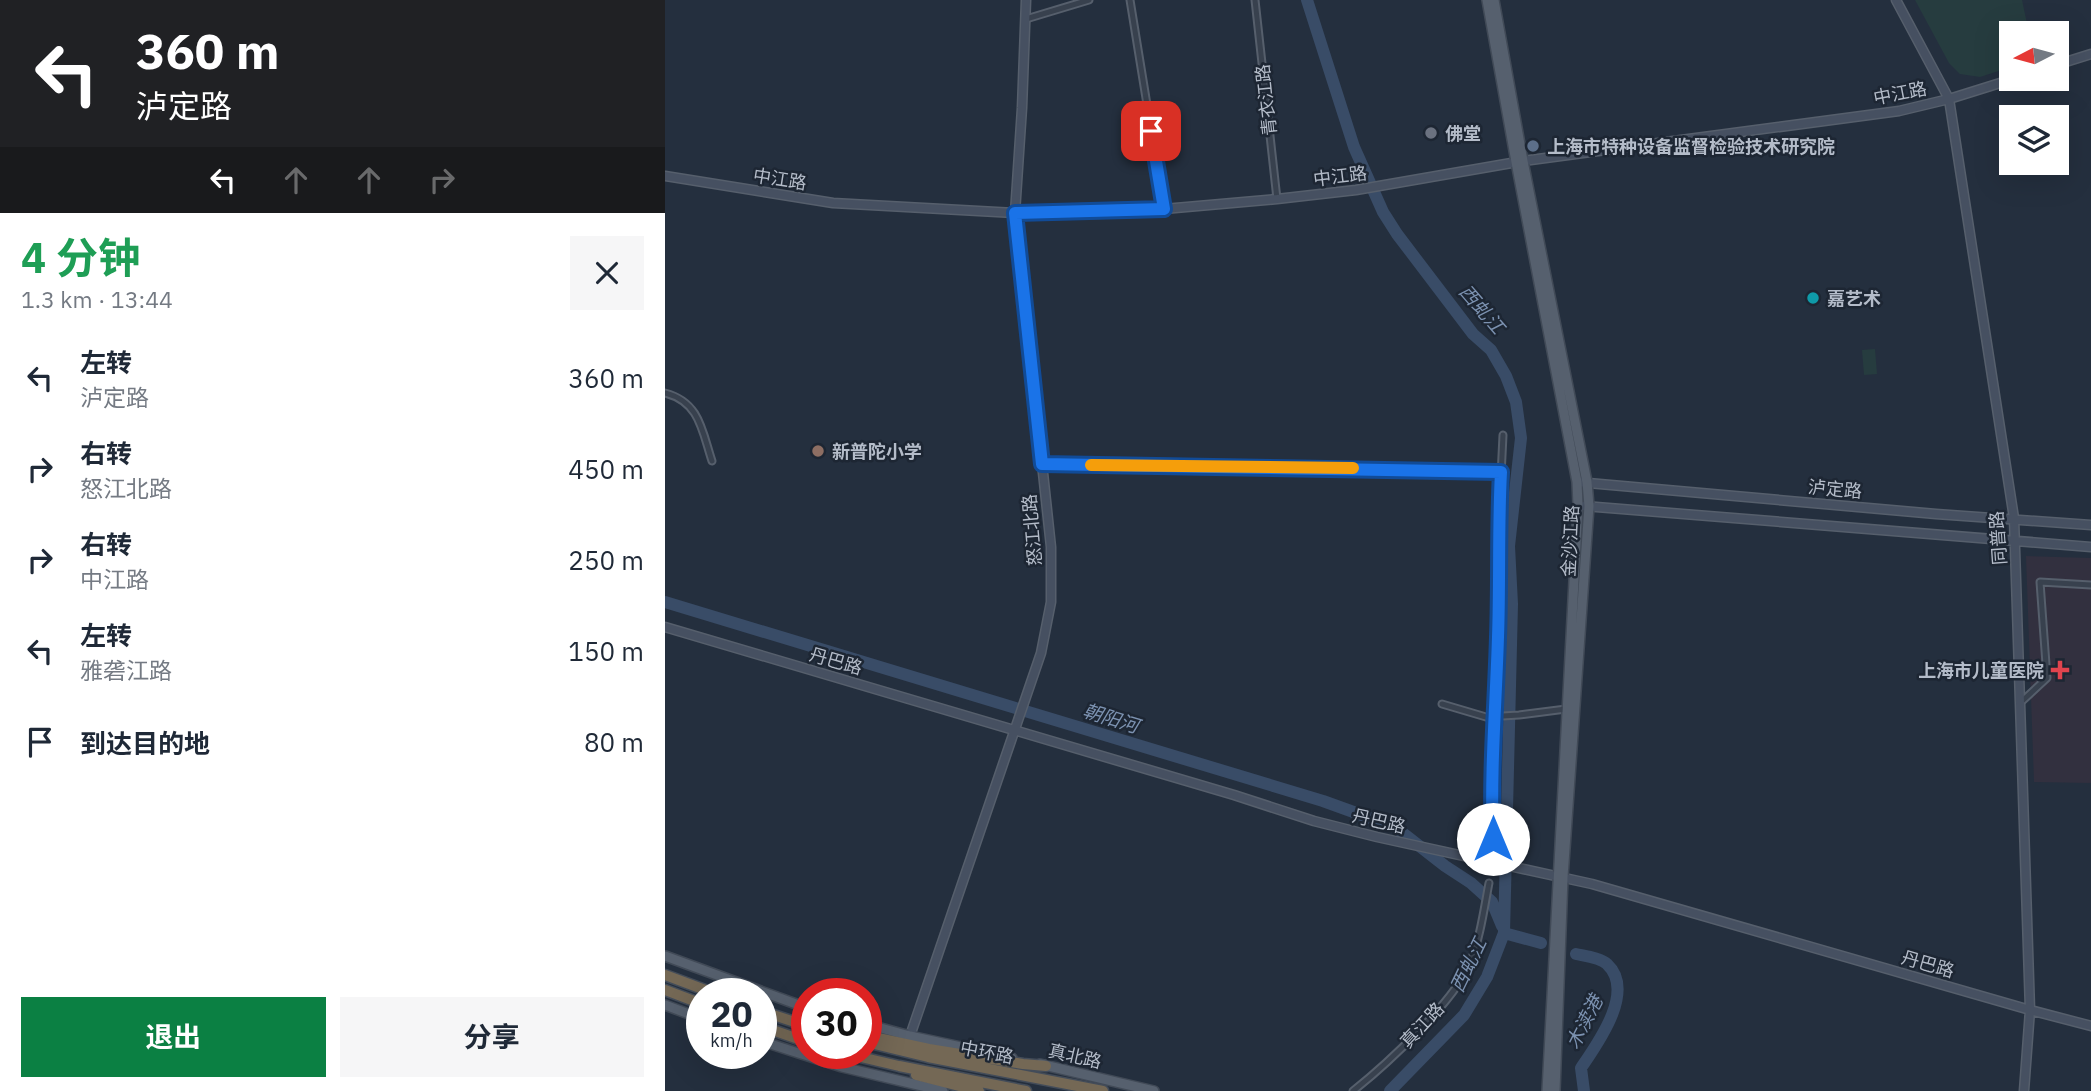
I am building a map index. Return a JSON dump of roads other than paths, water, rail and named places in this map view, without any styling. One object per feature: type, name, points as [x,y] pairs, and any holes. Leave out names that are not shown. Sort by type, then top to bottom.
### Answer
[{"type":"highway","points":[[665,975],[686,983]]},
{"type":"highway","points":[[665,990],[686,998]]},
{"type":"highway","points":[[882,1039],[1046,1066]]},
{"type":"highway","name":"中环路","points":[[882,1046],[1103,1091]]},
{"type":"highway","name":"中环路","points":[[882,1062],[1026,1091]]},
{"type":"highway","points":[[882,1063],[928,1079],[979,1091]]},
{"type":"main road","name":"金沙江路","points":[[1487,0],[1588,506],[1547,1091]]},
{"type":"main road","name":"金沙江路","points":[[1495,0],[1519,161]]},
{"type":"main road","name":"金沙江路","points":[[1555,1091],[1566,709],[1578,505],[1582,482]]},
{"type":"main road","points":[[665,956],[791,1002]]},
{"type":"main road","points":[[665,1005],[686,1013]]},
{"type":"main road","name":"真北路","points":[[882,1028],[1154,1091]]},
{"type":"main road","points":[[777,1046],[897,1082],[943,1091]]},
{"type":"street","name":"怒江北路","points":[[910,1036],[1041,653],[1051,602],[1051,547],[1015,213],[1026,0]]},
{"type":"street","points":[[1026,19],[1089,0]]},
{"type":"street","points":[[1130,0],[1164,209]]},
{"type":"street","name":"青衣江路","points":[[1255,0],[1277,199]]},
{"type":"street","name":"同普路","points":[[1896,0],[1949,99],[2014,518],[2030,1010],[2024,1091]]},
{"type":"street","points":[[2069,61],[2091,54]]},
{"type":"street","name":"中江路","points":[[665,176],[833,203],[1015,213],[1164,209],[1356,190],[1519,161],[1899,111],[1999,83]]},
{"type":"street","points":[[665,393],[682,400],[693,409],[712,461]]},
{"type":"street","points":[[1493,839],[1503,435]]},
{"type":"street","points":[[1042,464],[1501,472]]},
{"type":"street","name":"泸定路","points":[[1582,482],[1936,514],[2091,524]]},
{"type":"street","name":"泸定路","points":[[1578,505],[2091,547]]},
{"type":"street","points":[[2021,703],[2047,678],[2040,582],[2091,585]]},
{"type":"street","name":"丹巴路","points":[[665,627],[1314,821],[1560,877],[2091,1026]]},
{"type":"street","points":[[1442,704],[1486,717],[1566,709]]},
{"type":"street","name":"真江路","points":[[1353,1091],[1400,1048],[1459,983],[1473,954],[1489,883]]},
{"type":"waterway","name":"西虬江","points":[[1307,0],[1354,147],[1383,212],[1473,334],[1491,350],[1506,376],[1516,402],[1521,438],[1509,546],[1512,604],[1504,933],[1487,977],[1464,1015],[1390,1091]]},
{"type":"waterway","name":"朝阳河","points":[[665,602],[1323,801],[1395,827],[1471,883],[1492,902],[1502,926]]},
{"type":"waterway","name":"木渎港","points":[[1504,933],[1541,943]]},
{"type":"waterway","name":"木渎港","points":[[1576,954],[1607,964],[1615,975],[1618,988],[1611,1017],[1581,1068],[1584,1091]]},
{"type":"place","name":"佛堂","points":[[1431,133]]},
{"type":"place","name":"上海市特种设备监督检验技术研究院","points":[[1533,146]]},
{"type":"place","name":"嘉艺术","points":[[1813,298]]},
{"type":"place","name":"新普陀小学","points":[[818,451]]},
{"type":"place","name":"上海市儿童医院","points":[[2060,670]]}]
